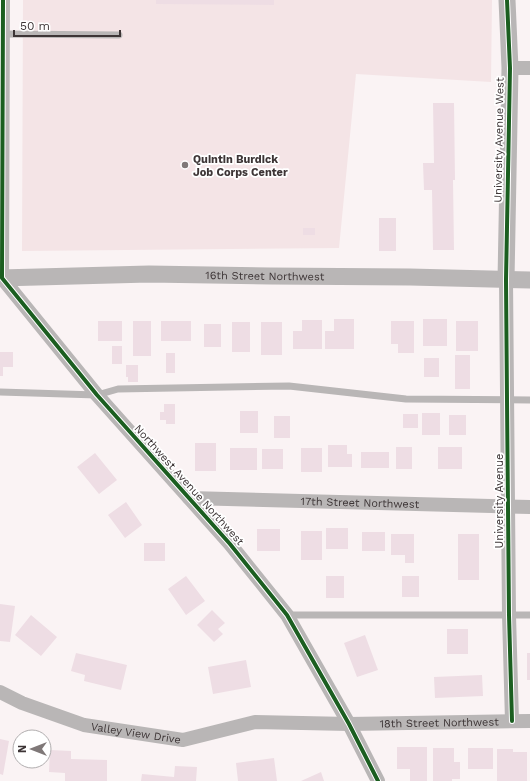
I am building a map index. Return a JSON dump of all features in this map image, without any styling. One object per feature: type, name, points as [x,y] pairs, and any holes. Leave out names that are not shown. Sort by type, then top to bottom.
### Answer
[{"type":"street","points":[[1,278],[1,39],[3,0]]},
{"type":"street","name":"University Avenue West","points":[[506,280],[510,68],[507,0]]},
{"type":"street","points":[[510,68],[530,68]]},
{"type":"street","name":"16th Street Northwest","points":[[1,278],[149,274],[530,280]]},
{"type":"street","name":"Northwest Avenue Northwest","points":[[1,278],[97,395],[230,544],[287,615],[349,724],[378,781]]},
{"type":"street","name":"University Avenue","points":[[506,280],[509,615],[512,721]]},
{"type":"street","name":"17th Street Northwest","points":[[189,498],[530,507]]},
{"type":"street","name":"Valley View Drive","points":[[0,692],[22,703],[84,725],[183,740],[255,722],[349,724]]},
{"type":"street","name":"18th Street Northwest","points":[[349,724],[530,721]]},
{"type":"lane","points":[[1,39],[119,36]]},
{"type":"lane","points":[[0,392],[97,395],[118,389],[289,386],[406,399],[530,400]]},
{"type":"lane","points":[[287,615],[530,615]]},
{"type":"shaded area","name":"Quintin Burdick Job Corps Center","points":[[23,0],[492,0],[491,82],[356,74],[339,248],[22,251]]},
{"type":"building","points":[[156,0],[274,0],[274,5],[156,4]]},
{"type":"building","points":[[433,103],[454,103],[454,250],[433,250],[432,190],[424,190],[423,163],[434,163]]},
{"type":"building","points":[[379,218],[396,218],[396,251],[379,251]]},
{"type":"building","points":[[303,228],[315,228],[315,235],[303,235]]},
{"type":"building","points":[[334,319],[354,319],[354,349],[325,349],[325,331],[334,331]]},
{"type":"building","points":[[423,319],[447,319],[447,346],[423,346]]},
{"type":"building","points":[[302,320],[322,320],[322,349],[293,349],[293,331],[302,331]]},
{"type":"building","points":[[98,321],[122,321],[122,341],[98,341]]},
{"type":"building","points":[[133,321],[151,321],[151,356],[133,356]]},
{"type":"building","points":[[161,321],[191,321],[191,341],[161,341]]},
{"type":"building","points":[[391,321],[414,321],[414,353],[398,353],[398,344],[391,344]]},
{"type":"building","points":[[456,321],[478,321],[478,351],[456,351]]},
{"type":"building","points":[[232,322],[250,322],[250,352],[232,352]]},
{"type":"building","points":[[261,322],[282,322],[282,355],[261,355]]},
{"type":"building","points":[[204,324],[221,324],[221,347],[204,347]]},
{"type":"building","points":[[112,346],[122,346],[122,364],[112,364]]},
{"type":"building","points":[[0,352],[13,352],[13,367],[3,367],[3,376],[0,376]]},
{"type":"building","points":[[166,353],[175,353],[175,373],[166,373]]},
{"type":"building","points":[[455,355],[470,355],[470,389],[455,389]]},
{"type":"building","points":[[424,358],[439,358],[439,377],[424,377]]},
{"type":"building","points":[[126,365],[138,365],[138,382],[128,382],[128,377],[126,377]]},
{"type":"building","points":[[164,404],[175,404],[175,424],[166,424],[166,420],[160,420],[160,412],[164,412]]},
{"type":"building","points":[[240,411],[258,411],[258,433],[240,433]]},
{"type":"building","points":[[422,413],[440,413],[440,435],[422,435]]},
{"type":"building","points":[[403,414],[418,414],[418,428],[403,428]]},
{"type":"building","points":[[449,415],[466,415],[466,435],[449,435]]},
{"type":"building","points":[[274,416],[290,416],[290,438],[274,438]]},
{"type":"building","points":[[195,443],[216,443],[216,471],[195,471]]},
{"type":"building","points":[[328,445],[347,445],[347,454],[352,454],[352,467],[328,467]]},
{"type":"building","points":[[396,447],[412,447],[412,469],[396,469]]},
{"type":"building","points":[[438,447],[462,447],[462,469],[438,469]]},
{"type":"building","points":[[230,448],[257,448],[257,470],[230,470]]},
{"type":"building","points":[[301,448],[322,448],[322,472],[301,472]]},
{"type":"building","points":[[262,449],[283,449],[283,469],[262,469]]},
{"type":"building","points":[[361,452],[389,452],[389,468],[361,468]]},
{"type":"building","points":[[95,453],[117,480],[99,494],[77,467]]},
{"type":"building","points":[[126,502],[142,525],[125,538],[108,515]]},
{"type":"building","points":[[326,528],[348,528],[348,549],[326,549]]},
{"type":"building","points":[[257,529],[280,529],[280,551],[257,551]]},
{"type":"building","points":[[301,531],[322,531],[322,560],[301,560]]},
{"type":"building","points":[[362,532],[385,532],[385,551],[362,551]]},
{"type":"building","points":[[391,534],[414,534],[414,563],[405,563],[405,555],[391,555]]},
{"type":"building","points":[[458,534],[479,534],[479,580],[458,580]]},
{"type":"building","points":[[144,543],[165,543],[165,561],[144,561]]},
{"type":"building","points":[[186,576],[205,601],[186,615],[168,589]]},
{"type":"building","points":[[326,576],[344,576],[344,598],[326,598]]},
{"type":"building","points":[[402,576],[419,576],[419,597],[402,597]]},
{"type":"building","points":[[0,604],[15,606],[10,642],[0,641]]},
{"type":"building","points":[[212,610],[225,623],[218,629],[223,634],[214,642],[197,625]]},
{"type":"building","points":[[31,615],[57,637],[41,656],[15,635]]},
{"type":"building","points":[[447,629],[468,629],[468,654],[447,654]]},
{"type":"building","points":[[365,635],[378,670],[357,677],[344,643]]},
{"type":"building","points":[[76,653],[127,665],[121,690],[84,681],[85,675],[71,671]]},
{"type":"building","points":[[527,653],[530,653],[530,680],[527,680]]},
{"type":"building","points":[[246,660],[251,687],[213,694],[208,667]]},
{"type":"building","points":[[482,675],[483,696],[435,698],[434,677]]},
{"type":"building","points":[[0,739],[9,741],[3,775],[0,774]]},
{"type":"building","points":[[397,747],[427,747],[427,781],[410,781],[410,769],[397,769]]},
{"type":"building","points":[[433,748],[454,748],[454,762],[460,762],[460,779],[452,779],[452,781],[433,781]]},
{"type":"building","points":[[468,748],[493,748],[493,769],[468,769]]},
{"type":"building","points":[[497,749],[513,749],[513,752],[527,752],[527,781],[497,781]]},
{"type":"building","points":[[52,750],[71,751],[71,759],[107,760],[107,781],[65,781],[65,773],[49,772],[49,769],[52,769]]},
{"type":"building","points":[[274,758],[277,781],[238,781],[236,763]]},
{"type":"building","points":[[175,766],[197,767],[196,781],[141,781],[142,774],[174,777]]},
{"type":"building","points":[[321,772],[324,781],[301,781]]},
{"type":"cycle path","points":[[3,0],[2,278],[97,395],[230,544],[287,615],[349,724],[378,781]]},
{"type":"cycle path","points":[[507,0],[510,68],[506,280],[509,615],[512,721]]},
{"type":"place","name":"Quintin Burdick Job Corps Center","points":[[185,165]]}]
